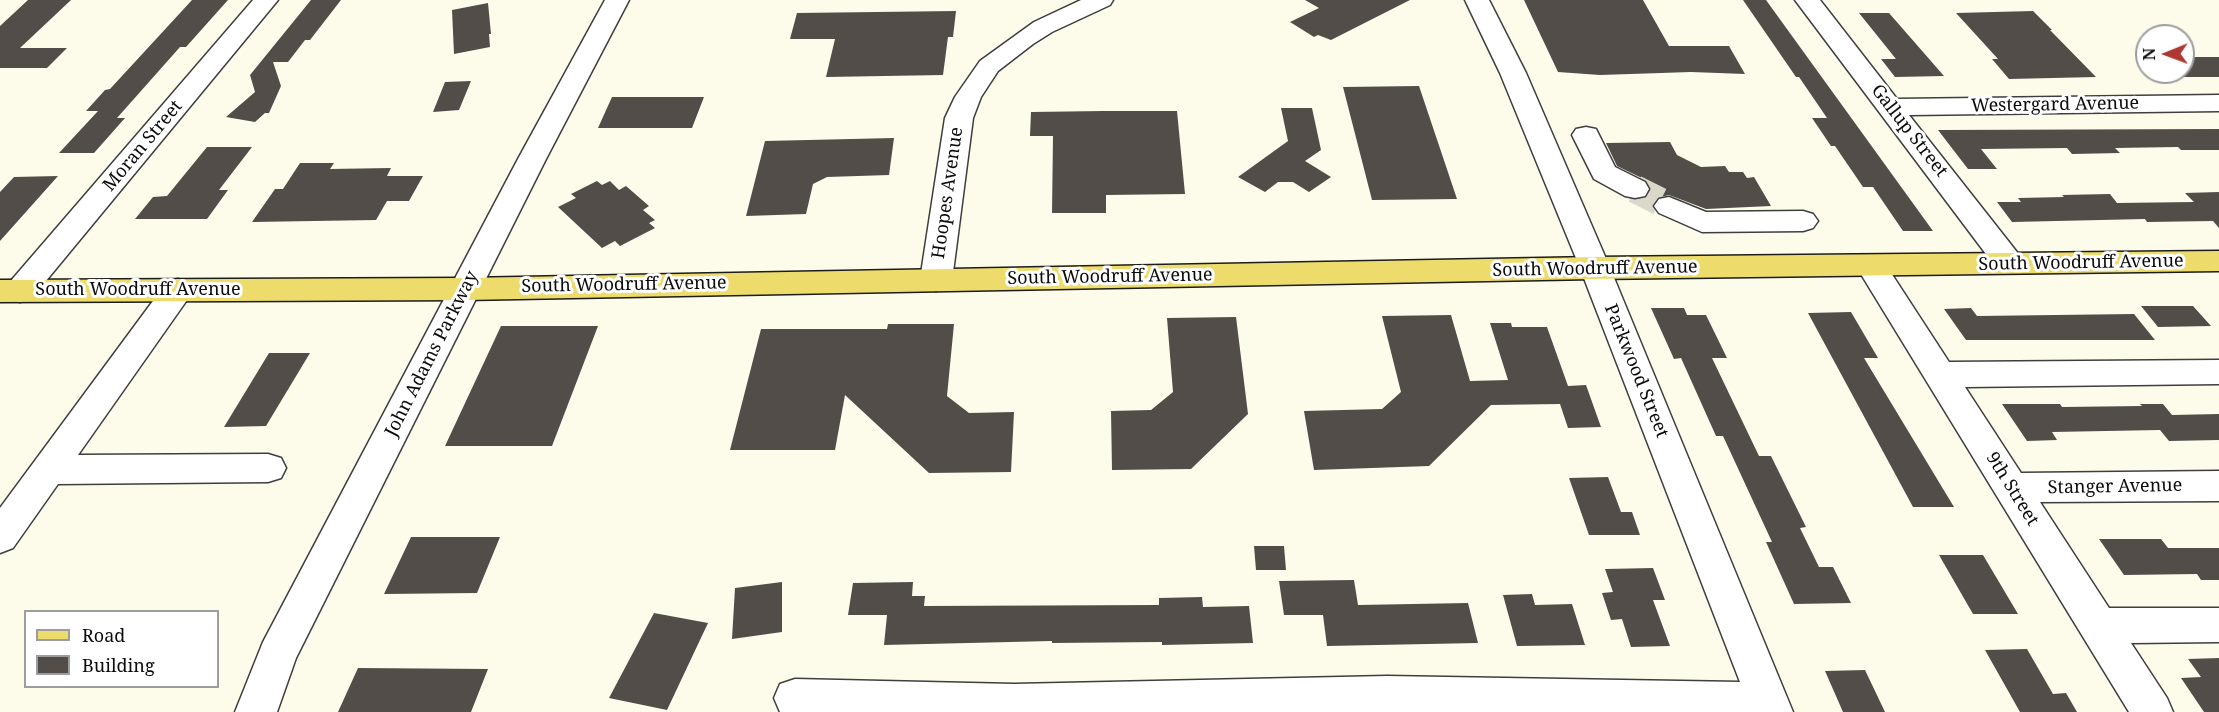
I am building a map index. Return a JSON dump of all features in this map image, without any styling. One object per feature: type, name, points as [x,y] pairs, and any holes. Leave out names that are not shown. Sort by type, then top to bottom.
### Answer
[{"type":"main road","name":"South Woodruff Avenue","points":[[10,291],[465,289],[1595,268],[2219,261]]},
{"type":"street","name":"Moran Street","points":[[10,291],[266,0]]},
{"type":"street","name":"John Adams Parkway","points":[[256,712],[277,656],[465,289],[617,0]]},
{"type":"street","name":"Hoopes Avenue","points":[[936,280],[958,118],[968,97],[989,66],[1024,39],[1043,27],[1101,0]]},
{"type":"street","name":"Parkwood Street","points":[[1477,0],[1513,73],[1595,268],[1770,707]]},
{"type":"street","name":"Gallup Street","points":[[1807,0],[2009,263]]},
{"type":"street","name":"Westergard Avenue","points":[[1891,107],[2219,103]]},
{"type":"street","points":[[1586,135],[1604,173],[1635,189]]},
{"type":"street","points":[[1669,206],[1702,222],[1803,221]]},
{"type":"street","name":"9th Street","points":[[1871,266],[2152,712]]},
{"type":"street","points":[[0,537],[178,290]]},
{"type":"street","points":[[1940,375],[2219,372]]},
{"type":"street","points":[[48,470],[267,468]]},
{"type":"street","name":"Stanger Avenue","points":[[2012,488],[2219,486]]},
{"type":"street","points":[[2098,626],[2219,625]]},
{"type":"street","points":[[795,698],[1014,707],[1389,704],[1770,707]]},
{"type":"building","points":[[28,0],[71,0],[20,48],[67,48],[47,68],[0,68],[0,26]]},
{"type":"building","points":[[192,0],[228,0],[186,47],[180,47],[117,118],[125,118],[94,153],[59,153],[98,111],[86,111],[105,90],[110,89]]},
{"type":"building","points":[[311,0],[341,0],[310,40],[305,40],[288,62],[273,62],[281,86],[269,113],[265,113],[255,122],[226,117],[255,92],[250,75]]},
{"type":"building","points":[[1305,0],[1410,0],[1331,40],[1318,35],[1314,37],[1290,22],[1319,8]]},
{"type":"building","points":[[1524,0],[1643,0],[1669,46],[1729,46],[1745,74],[1691,72],[1600,75],[1558,72]]},
{"type":"building","points":[[1743,0],[1766,0],[1933,231],[1903,231],[1873,187],[1863,187],[1835,146],[1831,146],[1812,118],[1827,118]]},
{"type":"building","points":[[488,3],[490,47],[454,54],[452,10]]},
{"type":"building","points":[[956,11],[953,37],[948,37],[943,75],[826,77],[835,39],[790,39],[797,13]]},
{"type":"building","points":[[2033,11],[2096,77],[2009,79],[1992,59],[1998,59],[1956,13]]},
{"type":"building","points":[[1859,13],[1889,13],[1944,76],[1895,77],[1881,59],[1896,59]]},
{"type":"building","points":[[2195,57],[2219,57],[2219,77],[2195,77]]},
{"type":"building","points":[[471,81],[459,110],[433,112],[445,82]]},
{"type":"building","points":[[1419,86],[1457,199],[1372,200],[1343,87]]},
{"type":"building","points":[[612,97],[704,97],[692,128],[598,128]]},
{"type":"building","points":[[1281,108],[1312,108],[1321,150],[1305,161],[1331,177],[1309,192],[1293,182],[1278,182],[1265,192],[1238,177],[1288,141]]},
{"type":"building","points":[[1177,111],[1185,194],[1106,195],[1106,213],[1052,213],[1053,136],[1030,136],[1031,112]]},
{"type":"building","points":[[2219,129],[2219,150],[2181,150],[2178,147],[2115,148],[2120,153],[2072,154],[2067,148],[1981,149],[1997,169],[1968,169],[1938,130]]},
{"type":"building","points":[[894,138],[889,175],[827,177],[813,184],[806,214],[746,216],[765,141]]},
{"type":"building","points":[[1670,142],[1677,155],[1701,167],[1725,166],[1729,172],[1743,172],[1747,178],[1754,177],[1771,206],[1706,209],[1669,195],[1657,198],[1652,206],[1655,211],[1630,199],[1645,198],[1651,188],[1646,180],[1617,166],[1606,143]]},
{"type":"building","points":[[207,147],[252,147],[219,190],[228,190],[207,219],[135,219],[153,197],[167,196]]},
{"type":"building","points":[[300,163],[334,163],[330,169],[391,168],[387,176],[423,176],[409,201],[387,201],[376,220],[252,222],[275,189],[283,189]]},
{"type":"building","points":[[58,176],[0,241],[0,192],[14,177]]},
{"type":"building","points":[[597,181],[602,185],[610,181],[619,190],[626,186],[649,206],[643,210],[655,220],[649,223],[655,228],[620,246],[615,241],[602,248],[558,207],[576,198],[571,194]]},
{"type":"building","points":[[2219,192],[2219,228],[2213,221],[2147,222],[2145,219],[2012,222],[1997,202],[2021,202],[2018,198],[2110,194],[2117,203],[2194,202],[2185,193]]},
{"type":"building","points":[[2141,306],[2193,306],[2211,326],[2158,327]]},
{"type":"building","points":[[1651,308],[1684,308],[1687,315],[1706,315],[1727,358],[1712,358],[1759,456],[1771,456],[1806,527],[1800,528],[1819,567],[1833,567],[1851,603],[1794,604],[1766,542],[1772,542],[1723,436],[1716,436],[1681,358],[1674,359]]},
{"type":"building","points":[[1971,308],[1977,316],[2134,314],[2155,340],[1966,340],[1944,309]]},
{"type":"building","points":[[1851,312],[1878,358],[1864,358],[1954,507],[1913,507],[1808,313]]},
{"type":"building","points":[[1451,315],[1470,381],[1508,380],[1490,323],[1511,323],[1512,327],[1547,327],[1568,386],[1586,385],[1601,427],[1568,428],[1560,404],[1491,405],[1429,466],[1314,470],[1304,411],[1382,409],[1401,392],[1382,316]]},
{"type":"building","points":[[1236,317],[1248,414],[1191,469],[1112,470],[1111,411],[1151,410],[1173,392],[1167,318]]},
{"type":"building","points":[[888,324],[954,324],[947,396],[969,413],[1014,412],[1011,472],[929,473],[845,395],[835,450],[730,450],[761,329],[887,329]]},
{"type":"building","points":[[501,326],[598,326],[552,446],[445,446]]},
{"type":"building","points":[[269,353],[310,353],[266,426],[224,427]]},
{"type":"building","points":[[2002,404],[2060,404],[2062,407],[2163,404],[2172,415],[2219,414],[2219,440],[2169,441],[2160,430],[2052,432],[2057,440],[2027,441]]},
{"type":"building","points":[[1608,477],[1621,512],[1632,512],[1640,535],[1589,535],[1569,478]]},
{"type":"building","points":[[411,537],[500,537],[477,593],[384,594]]},
{"type":"building","points":[[2099,539],[2161,539],[2168,548],[2219,548],[2219,580],[2201,580],[2197,574],[2124,575]]},
{"type":"building","points":[[1254,546],[1284,546],[1286,570],[1256,570]]},
{"type":"building","points":[[1939,555],[1983,555],[2018,614],[1973,614]]},
{"type":"building","points":[[1653,568],[1665,600],[1653,600],[1670,646],[1631,647],[1622,619],[1611,620],[1602,593],[1613,592],[1605,569]]},
{"type":"building","points":[[1354,580],[1358,605],[1468,603],[1478,643],[1327,646],[1323,615],[1284,615],[1279,581]]},
{"type":"building","points":[[782,582],[782,632],[732,639],[735,588]]},
{"type":"building","points":[[913,582],[912,596],[925,596],[924,606],[1159,605],[1159,598],[1202,597],[1203,607],[1249,606],[1253,643],[1162,645],[1162,642],[1052,643],[1052,641],[884,645],[887,615],[848,615],[853,583]]},
{"type":"building","points":[[1532,594],[1535,605],[1572,604],[1585,645],[1517,646],[1503,595]]},
{"type":"building","points":[[654,613],[708,623],[667,710],[609,698]]},
{"type":"building","points":[[2027,649],[2053,694],[2066,693],[2077,712],[2020,712],[1985,650]]},
{"type":"building","points":[[2219,658],[2219,712],[2204,712],[2181,678],[2201,677],[2188,659]]},
{"type":"building","points":[[358,668],[488,669],[471,712],[338,712]]},
{"type":"building","points":[[1865,670],[1885,712],[1843,712],[1825,671]]},
{"type":"tunnel","points":[[1635,189],[1669,206]]}]
